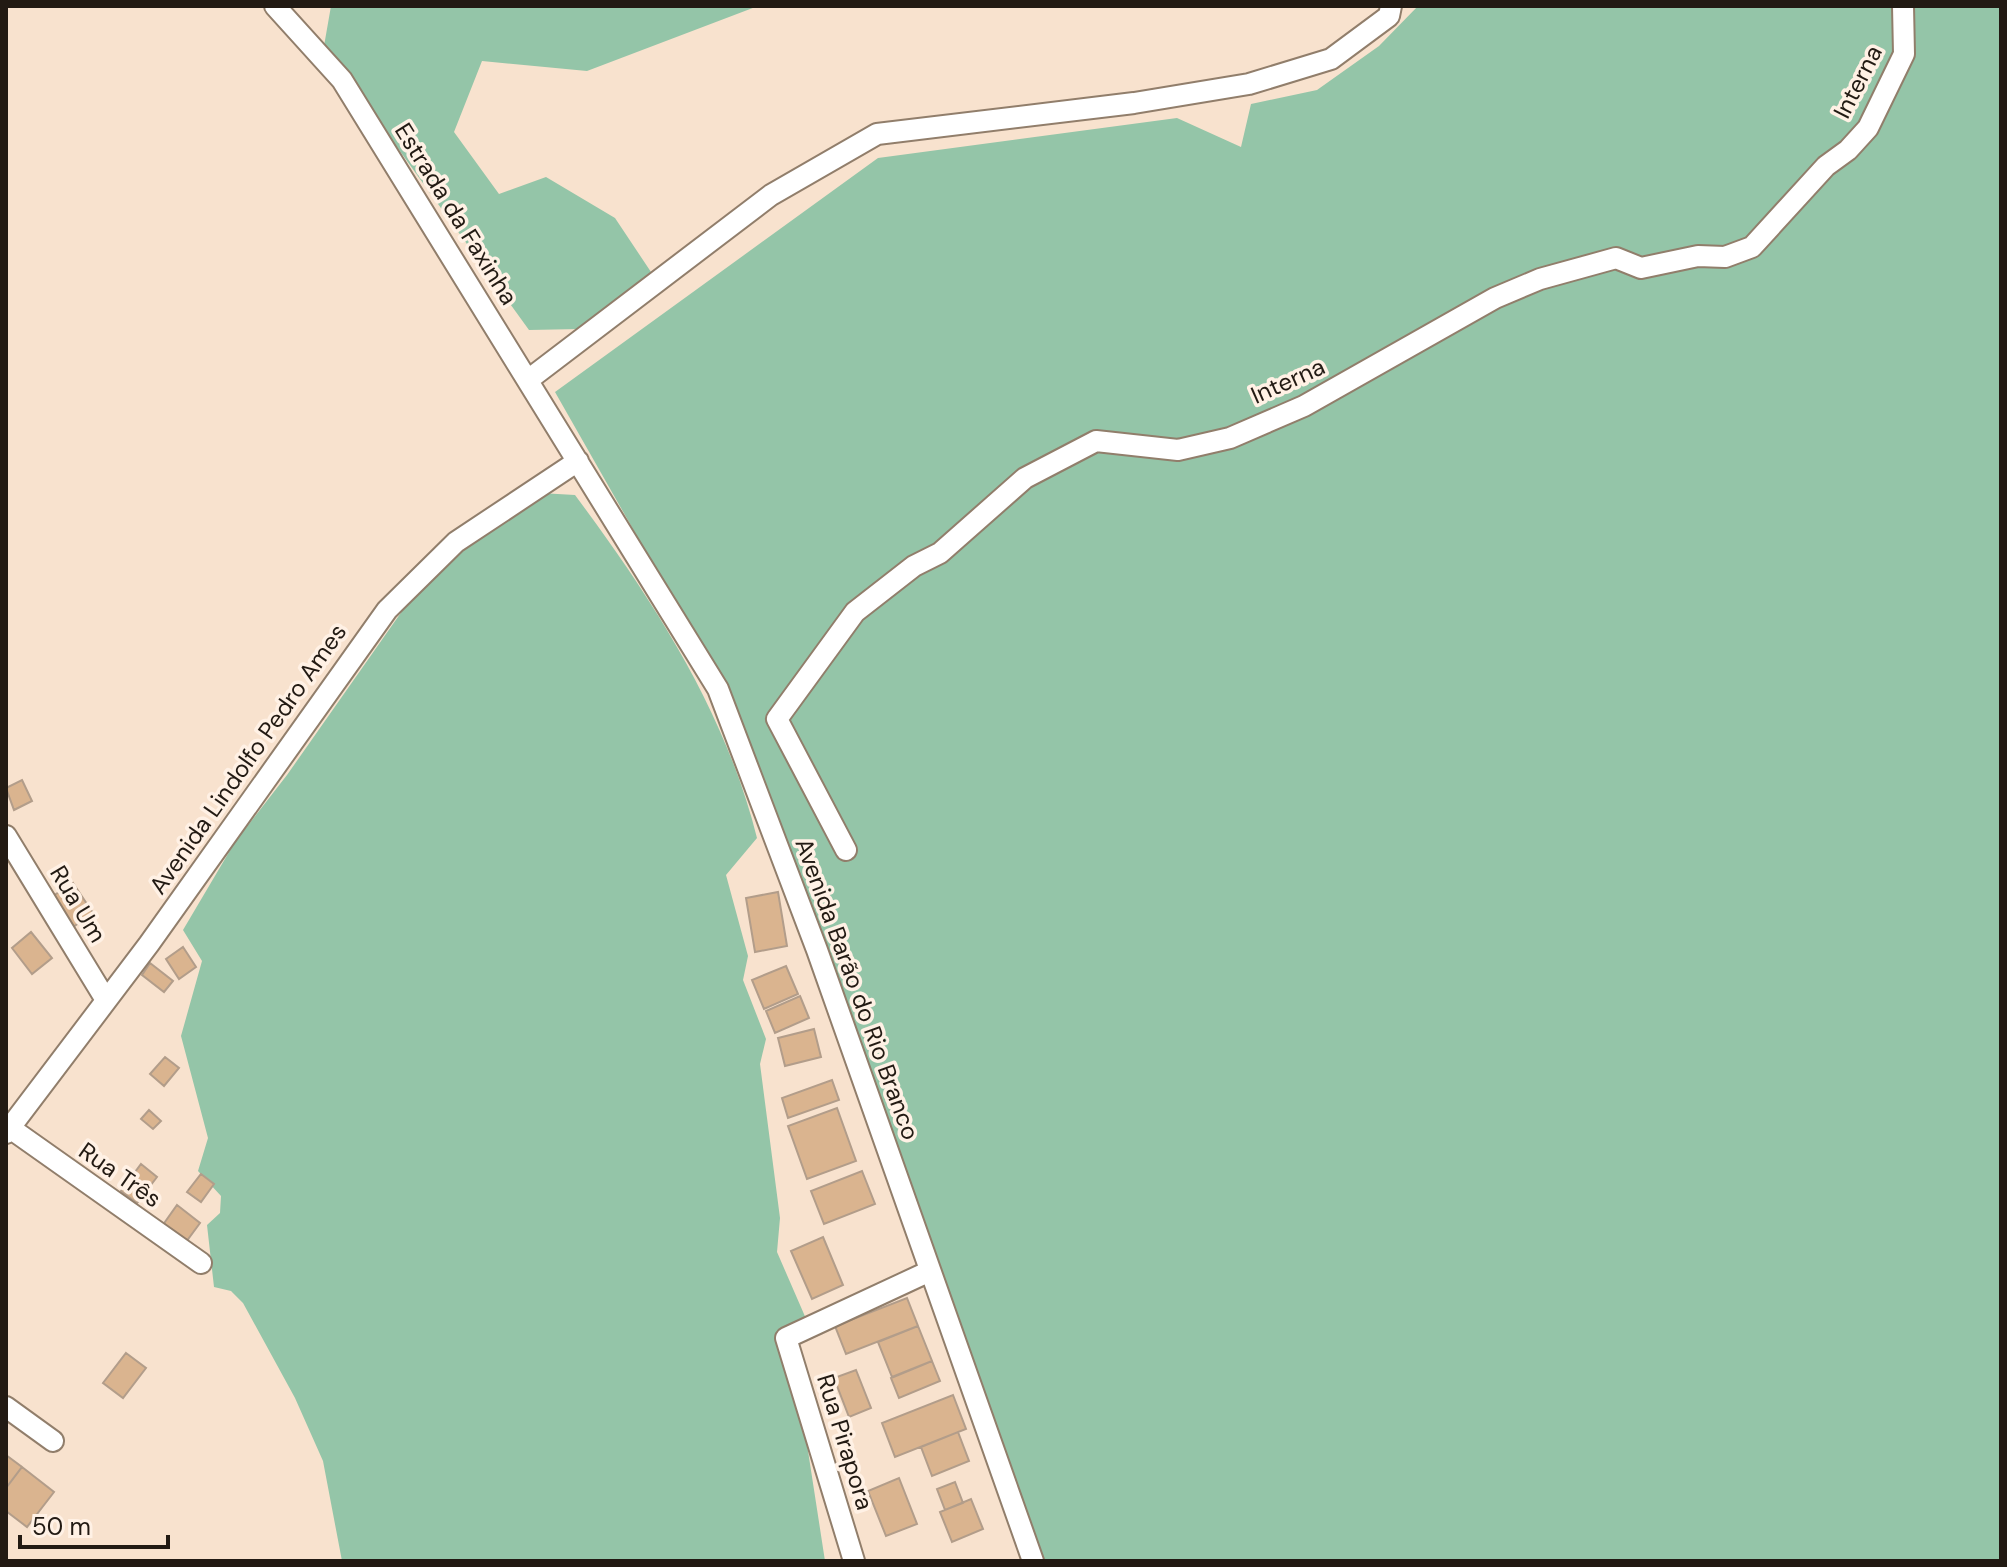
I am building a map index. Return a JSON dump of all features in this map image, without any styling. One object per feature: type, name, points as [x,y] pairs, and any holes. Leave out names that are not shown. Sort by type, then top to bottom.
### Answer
[{"type":"street","name":"Estrada da Faxinha","points":[[275,6],[342,80],[578,461]]},
{"type":"street","points":[[528,380],[771,195],[877,134],[1134,103],[1249,84],[1331,59],[1389,16],[1391,6]]},
{"type":"street","name":"Interna","points":[[846,850],[777,719],[855,612],[914,566],[940,553],[1025,478],[1096,441],[1178,450],[1230,438],[1304,406],[1495,298],[1540,279],[1616,258],[1641,268],[1698,256],[1725,257],[1752,247],[1826,166],[1848,150],[1868,128],[1904,54],[1903,6]]},
{"type":"street","name":"Avenida Lindolfo Pedro Ames","points":[[8,1131],[387,610],[456,542],[578,461]]},
{"type":"street","name":"Avenida Barão do Rio Branco","points":[[578,461],[718,689],[806,920],[1033,1561]]},
{"type":"street","name":"Rua Um","points":[[6,836],[106,1000]]},
{"type":"street","name":"Rua Três","points":[[8,1131],[201,1263]]},
{"type":"street","name":"Rua Pirapora","points":[[854,1561],[786,1338],[930,1271]]},
{"type":"street","points":[[6,1407],[53,1441]]},
{"type":"green space","points":[[331,6],[758,6],[587,71],[482,61],[454,132],[499,194],[546,177],[615,218],[651,272],[580,329],[529,330],[324,46]]},
{"type":"green space","points":[[1418,6],[2001,6],[2001,1561],[1038,1561],[724,689],[555,392],[878,158],[1177,118],[1241,147],[1251,104],[1317,90],[1379,46]]},
{"type":"green space","points":[[540,493],[575,495],[658,616],[706,701],[726,745],[757,838],[726,875],[748,956],[743,980],[766,1039],[760,1064],[780,1218],[777,1252],[807,1321],[775,1337],[802,1412],[825,1561],[342,1561],[323,1461],[295,1398],[243,1303],[231,1291],[214,1287],[207,1225],[220,1213],[221,1196],[198,1171],[208,1138],[181,1036],[202,961],[183,930],[235,842],[287,775],[419,587],[488,523]]},
{"type":"building","points":[[22,780],[32,801],[14,810],[6,788]]},
{"type":"building","points":[[73,883],[93,913],[73,927],[53,896]]},
{"type":"building","points":[[778,892],[787,946],[755,952],[746,898]]},
{"type":"building","points":[[31,932],[52,958],[32,974],[12,948]]},
{"type":"building","points":[[183,947],[196,967],[179,979],[166,959]]},
{"type":"building","points":[[150,963],[173,981],[164,992],[142,975]]},
{"type":"building","points":[[786,966],[798,994],[764,1009],[752,980]]},
{"type":"building","points":[[800,996],[809,1018],[775,1033],[766,1011]]},
{"type":"building","points":[[814,1029],[821,1057],[785,1066],[778,1038]]},
{"type":"building","points":[[165,1057],[179,1068],[164,1086],[150,1074]]},
{"type":"building","points":[[832,1080],[839,1100],[788,1118],[782,1098]]},
{"type":"building","points":[[837,1108],[856,1161],[807,1179],[788,1126]]},
{"type":"building","points":[[149,1110],[161,1121],[153,1129],[141,1119]]},
{"type":"building","points":[[141,1164],[157,1177],[137,1203],[121,1191]]},
{"type":"building","points":[[862,1171],[875,1204],[824,1224],[811,1191]]},
{"type":"building","points":[[201,1174],[214,1184],[201,1202],[187,1192]]},
{"type":"building","points":[[177,1205],[200,1223],[183,1246],[160,1229]]},
{"type":"building","points":[[823,1237],[843,1285],[812,1299],[791,1251]]},
{"type":"building","points":[[907,1298],[918,1326],[846,1354],[835,1326]]},
{"type":"building","points":[[918,1326],[932,1361],[892,1377],[878,1342]]},
{"type":"building","points":[[126,1353],[146,1368],[123,1398],[103,1383]]},
{"type":"building","points":[[932,1361],[940,1381],[899,1398],[891,1378]]},
{"type":"building","points":[[856,1370],[871,1408],[849,1417],[834,1378]]},
{"type":"building","points":[[953,1395],[966,1429],[895,1457],[882,1423]]},
{"type":"building","points":[[958,1432],[969,1461],[932,1476],[921,1447]]},
{"type":"building","points":[[6,1455],[22,1467],[6,1488]]},
{"type":"building","points":[[22,1467],[54,1492],[27,1527],[6,1511],[6,1488]]},
{"type":"building","points":[[899,1478],[917,1524],[886,1536],[868,1491]]},
{"type":"building","points":[[955,1482],[963,1503],[945,1510],[937,1489]]},
{"type":"building","points":[[971,1499],[983,1529],[952,1542],[940,1512]]}]
